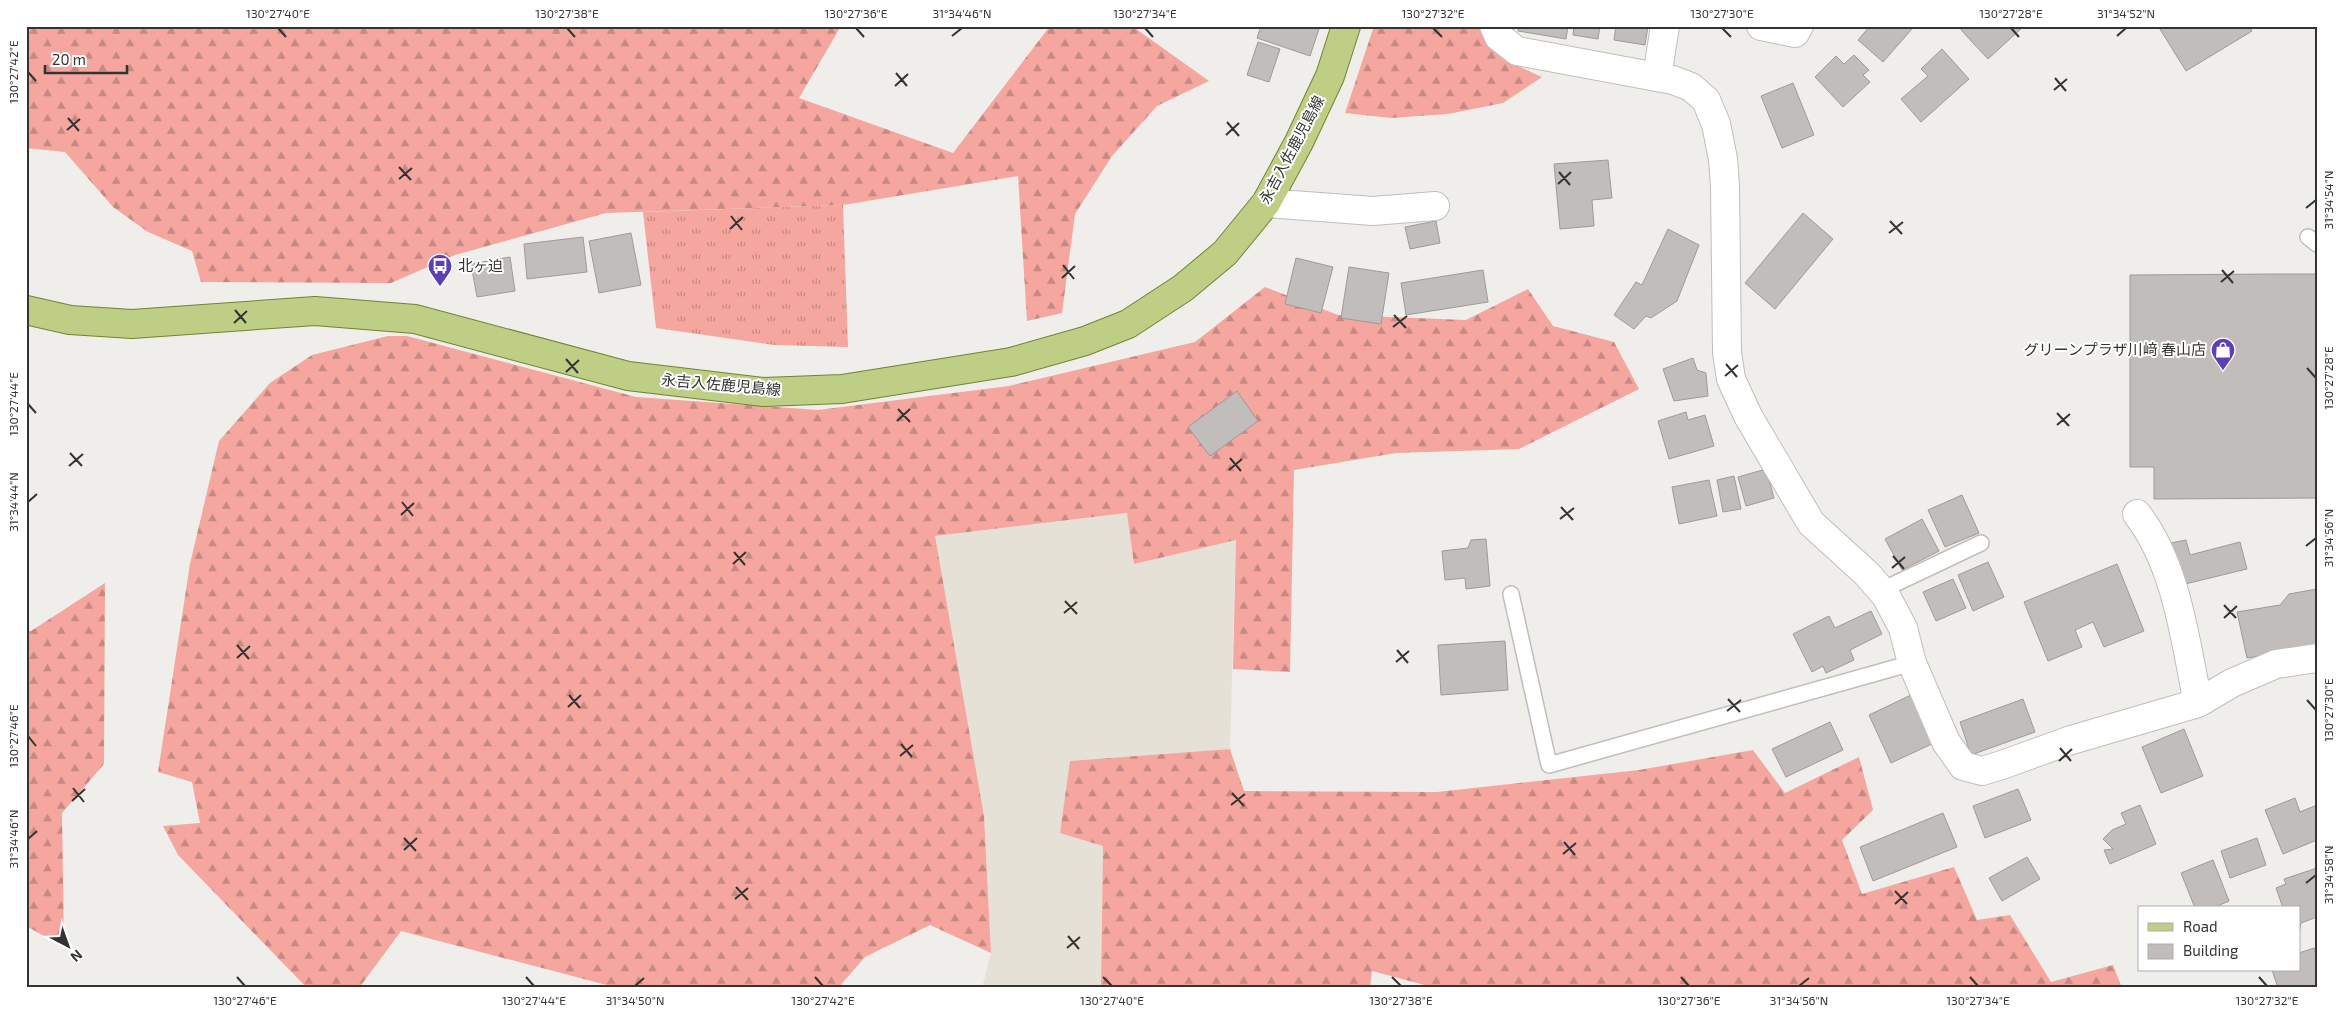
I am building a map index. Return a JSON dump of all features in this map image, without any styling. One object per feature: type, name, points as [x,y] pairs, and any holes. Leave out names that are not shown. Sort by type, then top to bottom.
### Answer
[{"type":"main road","name":"永吉入佐鹿児島線","points":[[26,310],[70,320],[132,324],[315,311],[415,319],[628,376],[764,392],[842,389],[1011,362],[1085,341],[1128,324],[1183,288],[1225,253],[1266,204],[1299,142],[1330,76],[1346,26]]},
{"type":"street","points":[[1494,26],[1498,37],[1517,51],[1673,80],[1691,87],[1706,100],[1716,124],[1723,159],[1725,187],[1726,334],[1731,379],[1748,416],[1811,523],[1868,574],[1882,590],[1903,628],[1912,663],[1946,742],[1963,766],[1982,771],[2068,741],[2198,703],[2232,683],[2276,664],[2317,658]]},
{"type":"street","points":[[1656,77],[1665,26]]},
{"type":"street","points":[[1761,26],[1794,33],[1799,26]]},
{"type":"street","points":[[1266,204],[1372,210],[1435,206]]},
{"type":"street","points":[[2137,514],[2151,533],[2164,563],[2183,627],[2198,703]]},
{"type":"lane","points":[[1882,590],[1980,543]]},
{"type":"lane","points":[[1511,594],[1549,765],[1912,663]]},
{"type":"shaded area","points":[[1128,513],[1134,563],[1236,540],[1230,749],[1070,761],[1103,846],[1101,988],[982,988],[991,953],[984,816],[934,536]]},
{"type":"green space","points":[[26,26],[841,26],[799,98],[953,153],[1050,26],[1132,26],[1209,81],[1157,106],[1112,156],[1075,214],[1062,313],[1027,321],[1018,176],[843,205],[606,213],[455,255],[391,283],[201,282],[192,251],[148,232],[113,207],[65,152],[26,148]]},
{"type":"green space","points":[[1374,26],[1479,26],[1483,36],[1496,52],[1513,63],[1542,77],[1503,103],[1448,114],[1391,118],[1345,113]]},
{"type":"green space","points":[[843,205],[848,347],[774,345],[656,328],[643,212]]},
{"type":"green space","points":[[1265,287],[1338,315],[1466,320],[1528,289],[1553,326],[1614,342],[1639,389],[1519,449],[1396,453],[1294,470],[1290,672],[1233,669],[1236,540],[1134,564],[1127,513],[935,536],[984,816],[991,953],[930,925],[865,957],[838,988],[618,988],[401,931],[359,988],[307,988],[178,855],[163,826],[200,823],[192,782],[158,772],[190,564],[219,441],[270,383],[312,355],[388,336],[407,336],[636,397],[818,410],[1009,386],[1195,342]]},
{"type":"green space","points":[[105,583],[104,764],[62,813],[64,947],[26,926],[26,630],[31,631]]},
{"type":"green space","points":[[1230,749],[1244,791],[1437,792],[1639,770],[1753,750],[1785,793],[1859,757],[1873,810],[1842,840],[1862,894],[1954,867],[1977,920],[2010,915],[2051,982],[2113,965],[2122,988],[1436,988],[1372,971],[1370,988],[1101,988],[1103,846],[1060,833],[1070,761]]},
{"type":"building","points":[[1261,26],[1320,26],[1310,56],[1257,38]]},
{"type":"building","points":[[1519,26],[1568,26],[1566,39],[1518,31]]},
{"type":"building","points":[[1574,26],[1600,26],[1598,39],[1573,35]]},
{"type":"building","points":[[1616,26],[1648,26],[1645,45],[1614,40]]},
{"type":"building","points":[[1870,26],[1910,26],[1912,29],[1883,62],[1858,40]]},
{"type":"building","points":[[1964,26],[2024,26],[1988,59],[1961,30]]},
{"type":"building","points":[[2158,26],[2249,26],[2252,31],[2186,71]]},
{"type":"building","points":[[1258,42],[1280,49],[1269,82],[1247,75]]},
{"type":"building","points":[[1942,49],[1969,79],[1921,122],[1901,99],[1928,76],[1921,69]]},
{"type":"building","points":[[1854,55],[1869,70],[1863,75],[1870,82],[1843,107],[1815,77],[1836,56],[1844,64]]},
{"type":"building","points":[[1793,83],[1814,135],[1782,148],[1761,96]]},
{"type":"building","points":[[1608,160],[1612,198],[1592,200],[1594,226],[1560,229],[1554,164]]},
{"type":"building","points":[[1803,213],[1833,239],[1775,309],[1745,283]]},
{"type":"building","points":[[1436,221],[1440,243],[1410,249],[1405,227]]},
{"type":"building","points":[[1668,229],[1699,245],[1677,301],[1651,318],[1646,316],[1634,329],[1614,315],[1636,282],[1642,285]]},
{"type":"building","points":[[631,233],[641,285],[599,293],[589,241]]},
{"type":"building","points":[[583,237],[587,272],[527,279],[524,244]]},
{"type":"building","points":[[510,257],[515,291],[477,297],[471,264]]},
{"type":"building","points":[[1296,258],[1333,267],[1321,313],[1285,304]]},
{"type":"building","points":[[1349,267],[1389,273],[1381,324],[1341,318]]},
{"type":"building","points":[[1483,270],[1488,302],[1406,315],[1401,283]]},
{"type":"building","name":"グリーンプラザ川﨑 春山店","points":[[2317,274],[2317,498],[2154,499],[2154,467],[2130,467],[2130,275]]},
{"type":"building","points":[[1693,358],[1697,370],[1706,373],[1708,396],[1674,401],[1663,369]]},
{"type":"building","points":[[1237,391],[1258,421],[1210,456],[1188,427]]},
{"type":"building","points":[[1686,412],[1688,420],[1705,415],[1714,446],[1669,459],[1658,421]]},
{"type":"building","points":[[1766,469],[1774,498],[1746,506],[1738,477]]},
{"type":"building","points":[[1734,476],[1741,509],[1723,512],[1717,480]]},
{"type":"building","points":[[1709,480],[1717,516],[1679,524],[1672,487]]},
{"type":"building","points":[[1962,495],[1979,533],[1945,547],[1928,510]]},
{"type":"building","points":[[1922,519],[1939,551],[1902,570],[1885,539]]},
{"type":"building","points":[[1486,539],[1490,586],[1466,589],[1465,578],[1445,580],[1442,551],[1468,548],[1471,540]]},
{"type":"building","points":[[2186,540],[2190,555],[2240,542],[2247,569],[2181,585],[2171,543]]},
{"type":"building","points":[[1988,562],[2004,597],[1973,611],[1958,575]]},
{"type":"building","points":[[2117,564],[2144,631],[2104,647],[2093,622],[2075,630],[2082,647],[2048,661],[2024,602]]},
{"type":"building","points":[[1953,579],[1966,608],[1936,621],[1923,592]]},
{"type":"building","points":[[2317,589],[2317,646],[2247,658],[2237,612],[2280,605],[2289,594]]},
{"type":"building","points":[[1871,611],[1882,634],[1850,650],[1854,660],[1826,673],[1823,666],[1812,672],[1793,634],[1829,616],[1835,628]]},
{"type":"building","points":[[1505,641],[1508,690],[1441,695],[1438,645]]},
{"type":"building","points":[[1911,695],[1934,743],[1891,763],[1869,715]]},
{"type":"building","points":[[2023,699],[2035,732],[1971,755],[1960,722]]},
{"type":"building","points":[[1830,722],[1843,750],[1786,777],[1772,749]]},
{"type":"building","points":[[2184,729],[2203,776],[2161,793],[2142,747]]},
{"type":"building","points":[[2018,789],[2031,820],[1985,838],[1973,806]]},
{"type":"building","points":[[2295,798],[2300,812],[2317,805],[2317,840],[2283,854],[2265,810]]},
{"type":"building","points":[[2140,805],[2156,844],[2110,864],[2104,850],[2113,849],[2103,839],[2112,830],[2126,824],[2121,813]]},
{"type":"building","points":[[1943,813],[1957,847],[1873,881],[1860,847]]},
{"type":"building","points":[[2257,838],[2266,865],[2230,878],[2221,851]]},
{"type":"building","points":[[2027,857],[2040,879],[2002,901],[1989,878]]},
{"type":"building","points":[[2213,860],[2229,901],[2218,906],[2194,906],[2181,873]]},
{"type":"building","points":[[2317,868],[2317,917],[2301,923],[2300,928],[2300,906],[2282,906],[2276,888],[2286,884],[2284,879]]},
{"type":"building","points":[[2314,948],[2317,956],[2317,988],[2278,988],[2273,972],[2300,972],[2300,953]]},
{"type":"place","name":"北ヶ迫","points":[[440,287]]},
{"type":"place","name":"グリーンプラザ川﨑 春山店","points":[[2223,371]]}]
